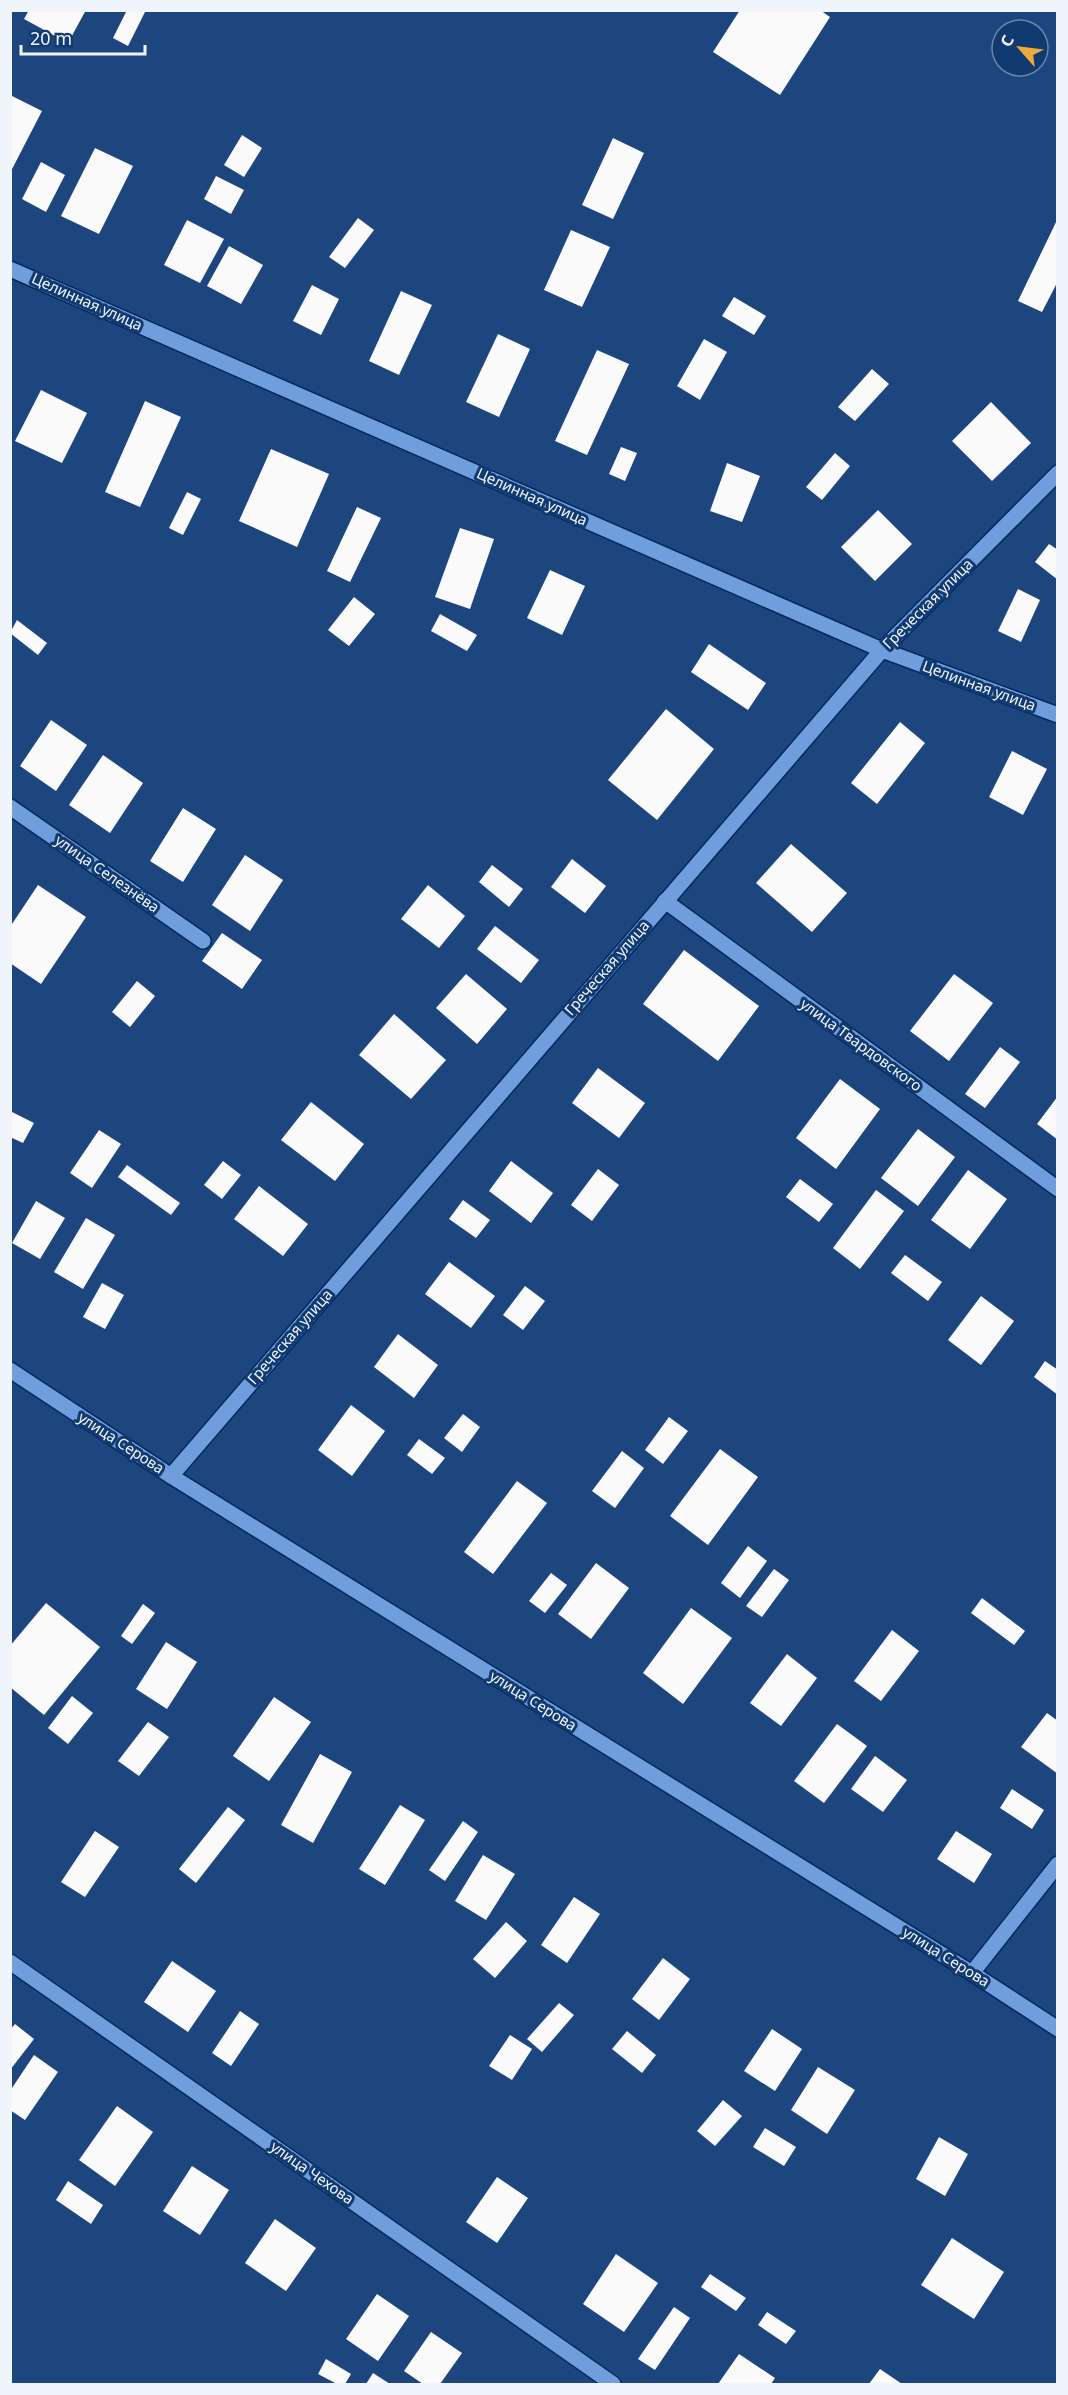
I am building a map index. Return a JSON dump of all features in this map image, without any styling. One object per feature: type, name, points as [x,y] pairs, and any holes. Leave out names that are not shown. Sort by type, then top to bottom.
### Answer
[{"type":"street","name":"Целинная улица","points":[[10,269],[882,650],[1058,715]]},
{"type":"street","name":"Греческая улица","points":[[171,1476],[882,650],[1058,473]]},
{"type":"street","name":"улица Селезнёва","points":[[10,807],[203,940]]},
{"type":"street","name":"улица Твардовского","points":[[665,901],[1058,1189]]},
{"type":"street","name":"улица Серова","points":[[10,1370],[171,1476],[972,1973],[1058,2030]]},
{"type":"street","points":[[972,1973],[1058,1864]]},
{"type":"street","name":"улица Чехова","points":[[10,1962],[613,2385]]},
{"type":"building","points":[[29,10],[86,10],[68,43],[24,19]]},
{"type":"building","points":[[127,10],[146,10],[128,46],[113,38]]},
{"type":"building","points":[[740,10],[820,10],[830,17],[780,95],[713,52]]},
{"type":"building","points":[[10,95],[42,111],[10,173]]},
{"type":"building","points":[[242,135],[262,148],[244,177],[224,165]]},
{"type":"building","points":[[613,138],[644,153],[613,219],[582,205]]},
{"type":"building","points":[[95,148],[133,166],[99,234],[61,216]]},
{"type":"building","points":[[41,162],[65,175],[46,212],[22,199]]},
{"type":"building","points":[[216,176],[244,190],[231,214],[204,199]]},
{"type":"building","points":[[358,218],[374,230],[345,268],[329,257]]},
{"type":"building","points":[[1058,218],[1058,281],[1042,312],[1018,301]]},
{"type":"building","points":[[187,220],[224,239],[200,283],[164,265]]},
{"type":"building","points":[[571,230],[610,247],[582,307],[544,290]]},
{"type":"building","points":[[229,246],[263,265],[241,304],[207,286]]},
{"type":"building","points":[[312,285],[339,299],[321,335],[293,321]]},
{"type":"building","points":[[401,291],[432,305],[399,375],[369,361]]},
{"type":"building","points":[[734,297],[766,316],[754,335],[722,316]]},
{"type":"building","points":[[498,334],[530,349],[499,417],[466,402]]},
{"type":"building","points":[[704,339],[727,352],[700,400],[677,386]]},
{"type":"building","points":[[597,350],[629,364],[587,455],[555,441]]},
{"type":"building","points":[[872,369],[889,384],[855,421],[838,407]]},
{"type":"building","points":[[41,390],[87,413],[62,463],[15,441]]},
{"type":"building","points":[[145,401],[181,417],[140,507],[105,492]]},
{"type":"building","points":[[991,402],[1031,443],[992,481],[952,441]]},
{"type":"building","points":[[621,447],[637,453],[625,481],[609,474]]},
{"type":"building","points":[[271,449],[329,474],[297,547],[239,521]]},
{"type":"building","points":[[835,453],[850,466],[822,500],[806,487]]},
{"type":"building","points":[[727,463],[760,476],[742,522],[710,511]]},
{"type":"building","points":[[187,492],[201,499],[183,535],[169,528]]},
{"type":"building","points":[[357,507],[381,518],[350,582],[327,571]]},
{"type":"building","points":[[878,510],[912,544],[875,581],[841,547]]},
{"type":"building","points":[[460,528],[494,539],[470,609],[435,597]]},
{"type":"building","points":[[1049,544],[1058,550],[1058,580],[1035,562]]},
{"type":"building","points":[[550,570],[585,586],[562,635],[527,618]]},
{"type":"building","points":[[1018,589],[1040,600],[1021,642],[998,631]]},
{"type":"building","points":[[354,597],[375,614],[349,646],[328,630]]},
{"type":"building","points":[[440,614],[477,635],[467,651],[431,631]]},
{"type":"building","points":[[17,620],[47,643],[38,655],[10,633]]},
{"type":"building","points":[[709,644],[766,683],[748,710],[691,672]]},
{"type":"building","points":[[666,709],[714,749],[657,820],[608,780]]},
{"type":"building","points":[[51,720],[87,745],[56,791],[20,766]]},
{"type":"building","points":[[900,722],[925,743],[877,804],[851,783]]},
{"type":"building","points":[[1012,751],[1047,769],[1023,815],[989,797]]},
{"type":"building","points":[[103,755],[143,783],[110,833],[69,805]]},
{"type":"building","points":[[183,808],[216,829],[183,882],[150,861]]},
{"type":"building","points":[[791,844],[847,893],[812,932],[756,883]]},
{"type":"building","points":[[245,855],[283,880],[250,931],[212,905]]},
{"type":"building","points":[[572,859],[606,886],[585,913],[551,887]]},
{"type":"building","points":[[492,865],[523,889],[509,907],[479,882]]},
{"type":"building","points":[[38,885],[86,917],[41,984],[10,963],[10,927]]},
{"type":"building","points":[[428,885],[465,916],[439,948],[401,919]]},
{"type":"building","points":[[495,926],[539,960],[521,983],[477,949]]},
{"type":"building","points":[[222,933],[262,960],[242,989],[202,961]]},
{"type":"building","points":[[684,950],[759,1006],[718,1061],[643,1004]]},
{"type":"building","points":[[466,974],[507,1009],[477,1044],[436,1008]]},
{"type":"building","points":[[954,974],[993,1003],[949,1061],[910,1031]]},
{"type":"building","points":[[137,981],[155,996],[130,1027],[112,1012]]},
{"type":"building","points":[[394,1014],[446,1060],[411,1099],[359,1055]]},
{"type":"building","points":[[1000,1047],[1020,1062],[985,1108],[965,1094]]},
{"type":"building","points":[[598,1068],[645,1103],[619,1138],[572,1103]]},
{"type":"building","points":[[840,1079],[880,1109],[836,1169],[796,1138]]},
{"type":"building","points":[[1058,1096],[1058,1140],[1037,1124]]},
{"type":"building","points":[[311,1102],[364,1144],[335,1181],[281,1140]]},
{"type":"building","points":[[10,1111],[34,1123],[23,1143],[10,1137]]},
{"type":"building","points":[[918,1129],[955,1157],[918,1206],[881,1178]]},
{"type":"building","points":[[99,1130],[121,1144],[92,1188],[70,1173]]},
{"type":"building","points":[[223,1161],[241,1175],[222,1199],[204,1185]]},
{"type":"building","points":[[511,1161],[553,1193],[531,1223],[489,1191]]},
{"type":"building","points":[[127,1165],[180,1203],[171,1215],[118,1177]]},
{"type":"building","points":[[598,1169],[619,1185],[592,1221],[571,1205]]},
{"type":"building","points":[[968,1170],[1007,1199],[970,1249],[931,1220]]},
{"type":"building","points":[[800,1179],[833,1204],[819,1222],[786,1197]]},
{"type":"building","points":[[259,1186],[308,1224],[283,1256],[234,1219]]},
{"type":"building","points":[[876,1190],[904,1211],[860,1269],[833,1248]]},
{"type":"building","points":[[463,1200],[490,1220],[476,1238],[449,1219]]},
{"type":"building","points":[[36,1201],[65,1218],[40,1259],[12,1243]]},
{"type":"building","points":[[86,1218],[115,1235],[83,1289],[54,1272]]},
{"type":"building","points":[[905,1255],[942,1282],[928,1301],[891,1273]]},
{"type":"building","points":[[449,1262],[495,1296],[471,1328],[425,1294]]},
{"type":"building","points":[[102,1283],[124,1295],[105,1329],[83,1317]]},
{"type":"building","points":[[525,1286],[545,1301],[523,1330],[503,1315]]},
{"type":"building","points":[[981,1296],[1014,1321],[981,1365],[948,1340]]},
{"type":"building","points":[[398,1334],[438,1365],[414,1398],[374,1367]]},
{"type":"building","points":[[1045,1361],[1058,1370],[1058,1395],[1034,1377]]},
{"type":"building","points":[[351,1405],[385,1431],[352,1476],[318,1450]]},
{"type":"building","points":[[463,1414],[480,1427],[462,1452],[444,1438]]},
{"type":"building","points":[[669,1417],[688,1431],[663,1464],[645,1450]]},
{"type":"building","points":[[419,1439],[445,1458],[432,1474],[407,1455]]},
{"type":"building","points":[[720,1449],[758,1477],[708,1545],[670,1516]]},
{"type":"building","points":[[622,1451],[644,1468],[615,1508],[592,1491]]},
{"type":"building","points":[[517,1481],[547,1503],[493,1574],[464,1552]]},
{"type":"building","points":[[748,1546],[767,1561],[740,1598],[721,1583]]},
{"type":"building","points":[[596,1563],[629,1588],[591,1639],[558,1614]]},
{"type":"building","points":[[774,1569],[789,1580],[762,1617],[746,1606]]},
{"type":"building","points":[[551,1573],[567,1585],[545,1613],[529,1601]]},
{"type":"building","points":[[982,1598],[1025,1631],[1014,1645],[971,1613]]},
{"type":"building","points":[[46,1603],[100,1647],[44,1715],[10,1687],[10,1646]]},
{"type":"building","points":[[143,1604],[155,1613],[132,1644],[121,1636]]},
{"type":"building","points":[[691,1608],[732,1638],[683,1704],[643,1673]]},
{"type":"building","points":[[892,1630],[919,1651],[881,1701],[854,1681]]},
{"type":"building","points":[[166,1642],[197,1662],[167,1709],[136,1689]]},
{"type":"building","points":[[787,1654],[817,1678],[781,1726],[750,1703]]},
{"type":"building","points":[[72,1696],[93,1713],[68,1744],[48,1728]]},
{"type":"building","points":[[274,1697],[311,1722],[269,1781],[233,1756]]},
{"type":"building","points":[[1047,1713],[1058,1721],[1058,1774],[1021,1747]]},
{"type":"building","points":[[148,1722],[169,1737],[139,1776],[118,1761]]},
{"type":"building","points":[[837,1724],[867,1746],[824,1803],[794,1781]]},
{"type":"building","points":[[320,1754],[352,1772],[313,1843],[281,1825]]},
{"type":"building","points":[[875,1756],[907,1780],[883,1812],[851,1789]]},
{"type":"building","points":[[1012,1789],[1044,1810],[1032,1829],[1000,1808]]},
{"type":"building","points":[[400,1805],[425,1820],[385,1885],[359,1869]]},
{"type":"building","points":[[228,1807],[245,1820],[196,1883],[179,1869]]},
{"type":"building","points":[[463,1821],[478,1832],[445,1881],[429,1870]]},
{"type":"building","points":[[95,1831],[119,1847],[85,1897],[61,1882]]},
{"type":"building","points":[[956,1831],[992,1854],[974,1883],[937,1859]]},
{"type":"building","points":[[483,1855],[515,1874],[486,1920],[455,1901]]},
{"type":"building","points":[[574,1897],[600,1914],[567,1963],[541,1945]]},
{"type":"building","points":[[506,1922],[527,1941],[495,1978],[473,1959]]},
{"type":"building","points":[[663,1958],[690,1979],[659,2020],[632,1999]]},
{"type":"building","points":[[172,1961],[216,1991],[188,2032],[144,2002]]},
{"type":"building","points":[[559,2003],[574,2015],[542,2052],[527,2039]]},
{"type":"building","points":[[240,2011],[259,2024],[231,2066],[212,2053]]},
{"type":"building","points":[[15,2024],[34,2039],[10,2070],[10,2030]]},
{"type":"building","points":[[772,2029],[802,2049],[775,2091],[744,2071]]},
{"type":"building","points":[[627,2031],[656,2055],[642,2073],[612,2049]]},
{"type":"building","points":[[510,2035],[532,2049],[512,2080],[489,2066]]},
{"type":"building","points":[[34,2055],[58,2072],[25,2120],[10,2110],[10,2091]]},
{"type":"building","points":[[818,2067],[855,2090],[827,2134],[791,2110]]},
{"type":"building","points":[[723,2100],[742,2116],[715,2146],[697,2131]]},
{"type":"building","points":[[117,2106],[153,2132],[115,2186],[79,2160]]},
{"type":"building","points":[[765,2128],[796,2147],[784,2166],[753,2147]]},
{"type":"building","points":[[939,2137],[968,2154],[945,2196],[916,2179]]},
{"type":"building","points":[[192,2166],[229,2190],[200,2235],[163,2211]]},
{"type":"building","points":[[497,2177],[528,2198],[497,2243],[466,2222]]},
{"type":"building","points":[[68,2181],[103,2205],[91,2224],[56,2200]]},
{"type":"building","points":[[275,2219],[316,2248],[286,2291],[245,2263]]},
{"type":"building","points":[[952,2238],[1004,2272],[974,2319],[921,2285]]},
{"type":"building","points":[[616,2254],[658,2283],[624,2332],[583,2304]]},
{"type":"building","points":[[710,2274],[746,2298],[736,2311],[701,2287]]},
{"type":"building","points":[[377,2294],[409,2316],[378,2361],[346,2339]]},
{"type":"building","points":[[674,2307],[690,2318],[655,2370],[638,2359]]},
{"type":"building","points":[[767,2312],[796,2331],[786,2344],[758,2325]]},
{"type":"building","points":[[431,2332],[462,2353],[440,2384],[423,2384],[404,2371]]},
{"type":"building","points":[[739,2354],[775,2378],[771,2384],[718,2384]]},
{"type":"building","points":[[326,2359],[351,2374],[345,2384],[337,2384],[318,2374]]},
{"type":"building","points":[[880,2369],[902,2384],[869,2384]]},
{"type":"building","points":[[373,2373],[390,2384],[366,2384]]}]
